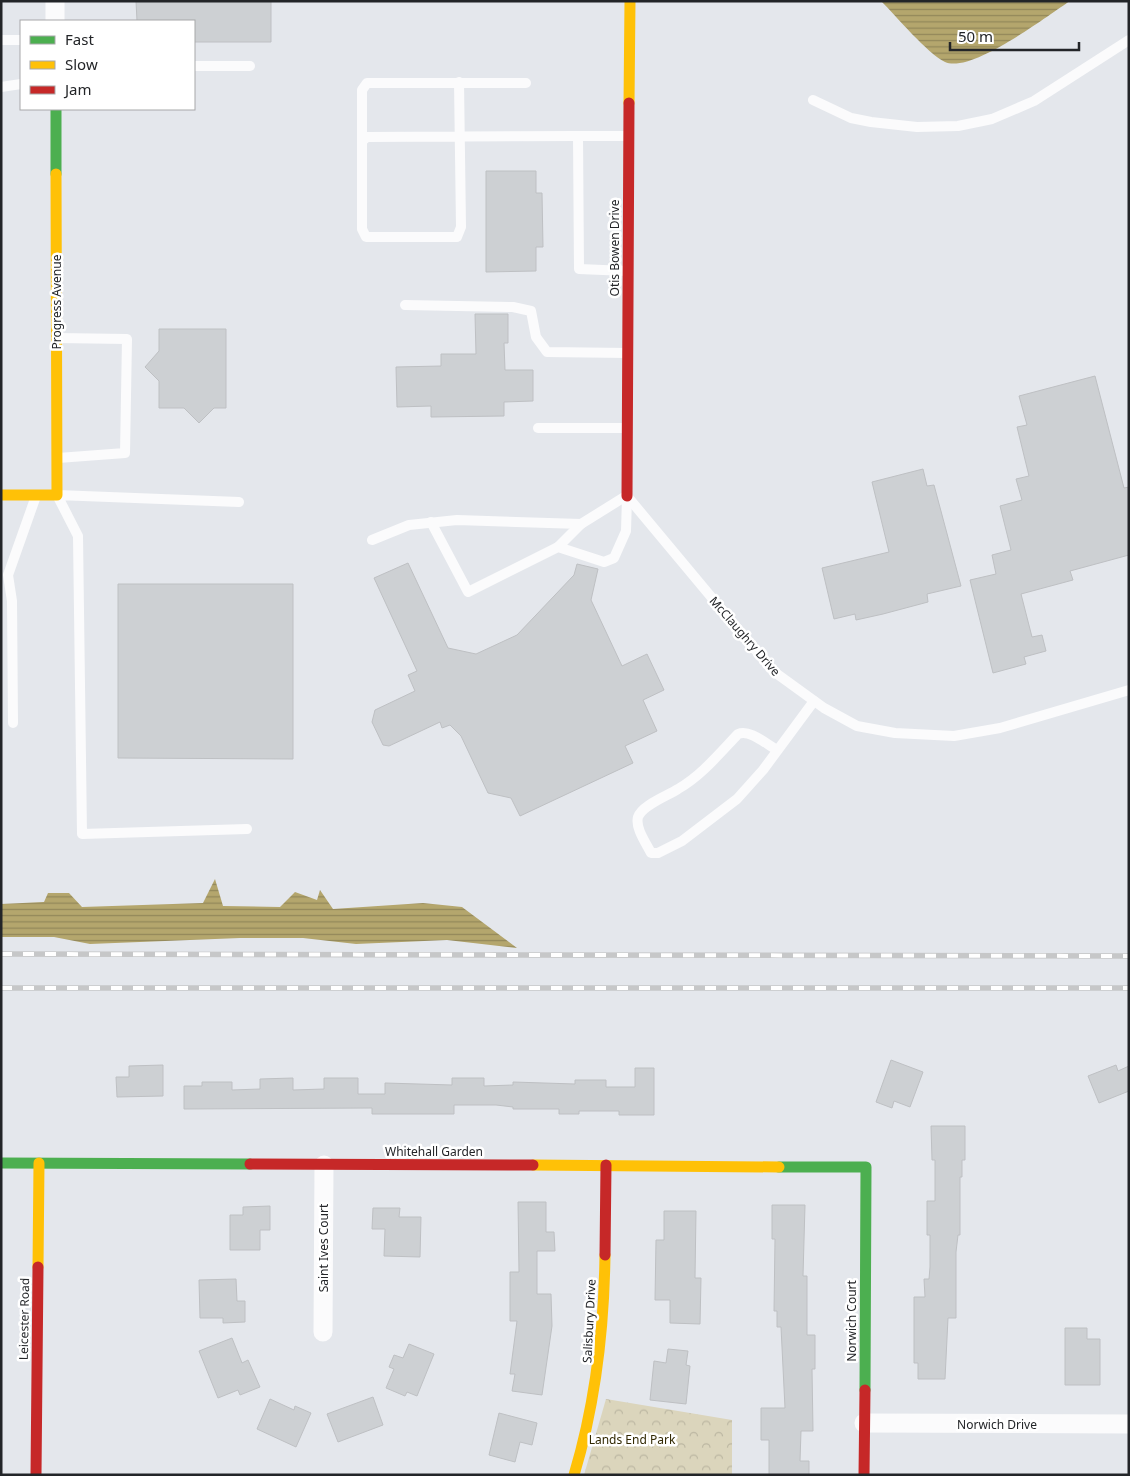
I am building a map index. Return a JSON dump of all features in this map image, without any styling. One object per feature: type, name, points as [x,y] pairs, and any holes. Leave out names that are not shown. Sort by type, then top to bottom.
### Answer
[{"type":"street","points":[[55,1],[55,20]]},
{"type":"street","name":"Otis Bowen Drive","points":[[627,496],[630,1]]},
{"type":"street","name":"Progress Avenue","points":[[56,110],[57,496]]},
{"type":"street","points":[[1,495],[57,496]]},
{"type":"street","name":"Whitehall Garden","points":[[1,1163],[866,1167]]},
{"type":"street","name":"Leicester Road","points":[[36,1475],[39,1163]]},
{"type":"street","name":"Saint Ives Court","points":[[323,1332],[324,1165]]},
{"type":"street","name":"Salisbury Drive","points":[[574,1475],[591,1418],[602,1356],[606,1165]]},
{"type":"street","name":"Norwich Court","points":[[864,1475],[866,1167]]},
{"type":"street","name":"Norwich Drive","points":[[864,1423],[1129,1424]]},
{"type":"lane","points":[[1,40],[20,40]]},
{"type":"lane","points":[[813,100],[851,118],[871,122],[917,127],[958,126],[992,119],[1034,101],[1129,40]]},
{"type":"lane","points":[[195,66],[250,66]]},
{"type":"lane","points":[[459,82],[461,227],[457,238],[366,238],[362,229],[362,90],[367,83],[459,82],[526,83]]},
{"type":"lane","points":[[1,87],[20,84]]},
{"type":"lane","points":[[578,136],[579,269],[627,270]]},
{"type":"lane","points":[[362,141],[367,137],[628,136]]},
{"type":"lane","points":[[404,305],[513,307],[531,311],[536,337],[548,352],[627,353]]},
{"type":"lane","points":[[57,338],[126,339],[125,453],[57,459]]},
{"type":"lane","points":[[538,428],[627,428]]},
{"type":"lane","points":[[13,722],[12,601],[8,576],[37,495]]},
{"type":"lane","points":[[239,502],[57,496],[78,536],[82,834],[247,829]]},
{"type":"lane","points":[[431,522],[468,592],[558,547],[582,524],[627,496]]},
{"type":"lane","points":[[558,547],[604,562],[614,558],[626,532],[627,496]]},
{"type":"lane","name":"McClaughry Drive","points":[[627,496],[773,671],[814,701],[856,726],[895,734],[954,736],[1000,728],[1129,690]]},
{"type":"lane","points":[[372,540],[409,525],[457,520],[582,524]]},
{"type":"lane","points":[[777,750],[750,734],[742,732],[705,769],[682,787],[641,811],[637,820],[638,828],[651,853],[658,853],[682,841],[737,799],[763,770],[814,701]]},
{"type":"green space","name":"Lands End Park","points":[[606,1399],[732,1420],[732,1475],[584,1475]]},
{"type":"shaded area","points":[[881,1],[1070,1],[1009,42],[972,60],[957,63],[945,62],[930,51]]},
{"type":"shaded area","points":[[215,879],[223,906],[280,907],[295,892],[317,900],[320,890],[333,909],[423,903],[462,907],[517,948],[447,940],[356,944],[303,938],[240,938],[90,944],[54,937],[1,937],[1,904],[44,902],[48,893],[69,893],[82,907],[203,903]]},
{"type":"building","points":[[136,1],[271,1],[271,42],[195,42],[195,20],[137,20]]},
{"type":"building","points":[[486,171],[536,171],[536,193],[542,193],[543,247],[536,247],[536,271],[486,272]]},
{"type":"building","points":[[475,314],[508,314],[508,343],[504,343],[505,370],[533,370],[533,401],[504,402],[504,416],[431,417],[431,406],[397,407],[396,367],[441,366],[441,354],[476,354]]},
{"type":"building","points":[[159,329],[226,329],[226,408],[214,408],[199,423],[184,408],[159,408],[159,381],[145,367],[159,351]]},
{"type":"building","points":[[1095,376],[1124,488],[1129,487],[1129,555],[1070,571],[1073,580],[1021,594],[1032,637],[1042,635],[1046,651],[1024,657],[1026,664],[993,673],[970,580],[996,574],[992,555],[1011,550],[1000,506],[1022,500],[1016,479],[1029,476],[1017,427],[1027,425],[1019,396]]},
{"type":"building","points":[[923,469],[927,486],[934,485],[961,586],[927,594],[928,602],[883,614],[856,620],[855,614],[834,619],[822,568],[889,552],[872,482]]},
{"type":"building","points":[[408,563],[448,648],[476,654],[517,635],[574,575],[577,564],[598,569],[591,600],[622,666],[647,654],[664,690],[643,700],[657,731],[625,746],[633,763],[520,816],[511,798],[488,793],[461,736],[450,725],[442,728],[440,722],[389,746],[383,745],[372,722],[375,710],[415,691],[408,675],[417,671],[374,578]]},
{"type":"building","points":[[118,584],[293,584],[293,759],[118,758]]},
{"type":"building","points":[[891,1060],[923,1072],[910,1107],[894,1101],[892,1108],[876,1102]]},
{"type":"building","points":[[163,1065],[163,1096],[117,1097],[116,1077],[129,1077],[129,1066]]},
{"type":"building","points":[[1116,1065],[1118,1071],[1129,1066],[1129,1091],[1099,1103],[1088,1076]]},
{"type":"building","points":[[635,1068],[654,1068],[654,1115],[619,1115],[619,1111],[579,1111],[579,1114],[559,1114],[559,1109],[513,1109],[513,1107],[496,1105],[454,1105],[454,1114],[372,1114],[372,1108],[184,1109],[184,1086],[202,1086],[202,1082],[232,1082],[232,1090],[260,1089],[260,1079],[293,1078],[293,1090],[324,1089],[324,1078],[358,1078],[358,1094],[385,1094],[385,1083],[452,1085],[452,1078],[484,1078],[484,1086],[513,1085],[513,1082],[575,1084],[575,1080],[606,1080],[606,1087],[635,1087]]},
{"type":"building","points":[[931,1126],[965,1126],[965,1160],[962,1160],[962,1177],[960,1177],[960,1235],[958,1235],[956,1252],[956,1318],[948,1318],[945,1379],[918,1379],[918,1363],[914,1363],[914,1297],[925,1297],[924,1279],[929,1279],[930,1235],[927,1235],[927,1201],[935,1201],[935,1160],[932,1160]]},
{"type":"building","points":[[518,1202],[546,1202],[546,1232],[554,1232],[555,1251],[537,1251],[537,1294],[551,1294],[552,1326],[542,1395],[512,1391],[515,1374],[510,1374],[517,1321],[510,1321],[510,1272],[519,1272]]},
{"type":"building","points":[[772,1205],[805,1205],[803,1276],[807,1276],[807,1335],[815,1335],[815,1369],[812,1369],[813,1431],[801,1431],[800,1461],[809,1461],[809,1475],[769,1475],[769,1440],[761,1440],[761,1408],[785,1408],[781,1327],[777,1327],[777,1311],[774,1311],[775,1239],[772,1239]]},
{"type":"building","points":[[270,1206],[270,1230],[260,1230],[260,1250],[230,1250],[230,1215],[243,1215],[243,1207]]},
{"type":"building","points":[[373,1208],[400,1208],[399,1217],[421,1217],[420,1257],[384,1256],[385,1229],[372,1229]]},
{"type":"building","points":[[664,1211],[696,1211],[695,1278],[701,1278],[700,1324],[670,1323],[670,1300],[655,1300],[656,1240],[664,1240]]},
{"type":"building","points":[[236,1279],[237,1301],[245,1301],[245,1322],[223,1323],[223,1318],[200,1318],[199,1280]]},
{"type":"building","points":[[1065,1328],[1087,1328],[1087,1339],[1100,1339],[1100,1385],[1065,1385]]},
{"type":"building","points":[[232,1338],[242,1363],[248,1360],[260,1387],[240,1395],[238,1390],[218,1398],[199,1351]]},
{"type":"building","points":[[409,1344],[434,1354],[417,1396],[407,1392],[405,1396],[386,1388],[394,1369],[389,1367],[394,1355],[403,1358]]},
{"type":"building","points":[[668,1349],[688,1351],[686,1365],[690,1366],[686,1404],[650,1400],[654,1361],[666,1363]]},
{"type":"building","points":[[373,1397],[383,1425],[338,1442],[327,1414]]},
{"type":"building","points":[[270,1399],[294,1410],[295,1406],[311,1413],[296,1447],[257,1429]]},
{"type":"building","points":[[499,1413],[537,1423],[532,1445],[520,1442],[515,1462],[489,1455]]},
{"type":"railway","points":[[1,954],[1129,956]]},
{"type":"railway","points":[[1,988],[1129,988]]},
{"type":"traffic: fast","points":[[56,110],[56,174]]},
{"type":"traffic: fast","points":[[1,1163],[250,1164]]},
{"type":"traffic: fast","points":[[779,1167],[866,1167],[865,1390]]},
{"type":"traffic: slow","points":[[629,103],[630,1]]},
{"type":"traffic: slow","points":[[1,495],[57,495],[56,174]]},
{"type":"traffic: slow","points":[[38,1267],[39,1163]]},
{"type":"traffic: slow","points":[[533,1165],[779,1167]]},
{"type":"traffic: slow","points":[[574,1475],[588,1421],[601,1339],[605,1255]]},
{"type":"traffic: jam","points":[[627,496],[629,103]]},
{"type":"traffic: jam","points":[[250,1164],[533,1165]]},
{"type":"traffic: jam","points":[[605,1255],[606,1165]]},
{"type":"traffic: jam","points":[[36,1475],[38,1267]]},
{"type":"traffic: jam","points":[[864,1475],[865,1390]]}]
